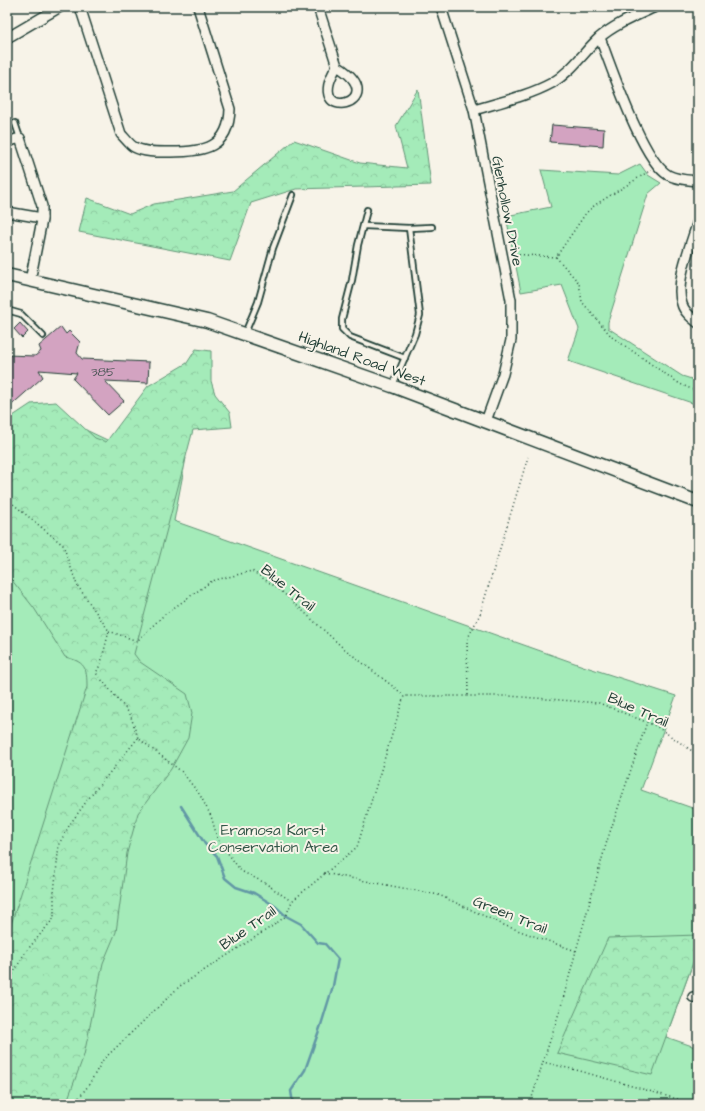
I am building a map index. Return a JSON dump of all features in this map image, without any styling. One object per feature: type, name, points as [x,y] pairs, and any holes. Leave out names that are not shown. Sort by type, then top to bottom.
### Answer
[{"type":"street","points":[[7,38],[60,7]]},
{"type":"street","points":[[80,7],[121,134],[134,147],[147,150],[194,152],[208,148],[221,140],[230,121],[230,109],[198,7]]},
{"type":"street","points":[[318,7],[337,66]]},
{"type":"street","name":"Glenhollow Drive","points":[[441,7],[474,110],[511,300],[511,340],[502,374],[486,421]]},
{"type":"street","points":[[474,110],[532,92],[552,83],[565,74],[600,38],[623,22],[655,7]]},
{"type":"street","points":[[600,38],[648,153],[658,166],[668,174],[681,180],[698,181]]},
{"type":"street","points":[[7,142],[20,138],[42,206],[42,218],[30,281]]},
{"type":"street","points":[[7,212],[42,218]]},
{"type":"street","points":[[698,221],[679,286],[682,305],[691,317],[698,323]]},
{"type":"street","name":"Highland Road West","points":[[7,275],[207,321],[392,386],[698,502]]},
{"type":"lane","points":[[15,123],[20,138]]},
{"type":"lane","points":[[244,334],[258,302],[273,248],[293,195]]},
{"type":"lane","points":[[367,210],[342,319],[342,329],[350,337],[405,358]]},
{"type":"lane","points":[[364,226],[409,228],[432,227]]},
{"type":"lane","points":[[392,386],[418,326],[420,316],[409,228]]},
{"type":"lane","points":[[7,310],[21,314],[43,336]]},
{"type":"path","points":[[556,257],[586,213],[595,205],[658,166]]},
{"type":"path","points":[[501,253],[556,257],[579,283],[582,302],[586,308],[612,337],[680,384],[698,392]]},
{"type":"path","points":[[468,696],[467,640],[480,614],[528,457]]},
{"type":"path","points":[[7,499],[63,546],[76,585],[109,631],[101,663],[96,674],[130,714],[138,738],[182,772],[200,795],[211,816],[218,840],[241,871],[265,883],[292,901]]},
{"type":"path","name":"Blue Trail","points":[[109,631],[137,641],[165,614],[212,581],[252,571],[279,590],[342,647],[404,696],[509,696],[599,703],[656,726],[698,754]]},
{"type":"path","name":"Blue Trail","points":[[74,1104],[88,1086],[103,1060],[123,1039],[164,1004],[180,986],[286,916],[292,901],[357,847],[404,696]]},
{"type":"path","points":[[530,1104],[560,1010],[607,841],[647,722]]},
{"type":"path","points":[[7,985],[24,954],[54,918],[54,893],[59,844],[70,824],[89,798],[138,738]]},
{"type":"path","name":"Green Trail","points":[[324,873],[439,895],[506,926],[576,951]]},
{"type":"path","points":[[543,1062],[580,1070],[677,1099],[688,1104]]},
{"type":"green space","points":[[418,89],[431,185],[296,189],[251,203],[230,261],[79,232],[87,198],[130,214],[154,204],[233,191],[294,140],[360,163],[407,168],[396,126]]},
{"type":"green space","points":[[640,164],[648,175],[661,183],[648,194],[608,322],[608,328],[682,376],[698,381],[698,405],[568,361],[579,329],[562,285],[521,292],[506,216],[551,207],[541,170],[618,175]]},
{"type":"green space","points":[[196,349],[211,351],[211,381],[215,394],[230,413],[232,427],[193,430],[134,654],[140,662],[187,694],[192,713],[188,738],[171,769],[138,813],[127,853],[116,932],[103,963],[84,1055],[66,1104],[7,1104],[7,937],[87,687],[84,666],[77,661],[65,657],[34,608],[7,574],[7,420],[31,404],[56,402],[95,438],[106,442],[148,386],[187,363]]},
{"type":"green space","name":"Eramosa Karst Conservation Area","points":[[31,404],[124,448],[186,458],[174,521],[583,666],[676,696],[641,790],[698,810],[698,949],[666,1037],[698,1048],[698,1104],[7,1104],[7,451]]},
{"type":"green space","points":[[698,935],[698,949],[652,1075],[557,1053],[608,938]]},
{"type":"building","points":[[552,125],[604,129],[603,146],[550,142]]},
{"type":"building","points":[[20,323],[28,332],[22,338],[14,329]]},
{"type":"building","points":[[61,327],[66,334],[69,331],[80,342],[77,353],[82,359],[149,362],[148,383],[105,381],[124,401],[108,415],[73,379],[77,373],[39,370],[43,377],[7,409],[7,355],[35,356],[41,351],[39,346]]},
{"type":"waterway","points":[[181,806],[205,844],[217,856],[225,878],[236,887],[254,893],[275,906],[286,916],[301,924],[318,943],[325,944],[338,959],[333,986],[305,1070],[291,1091],[293,1104]]}]
